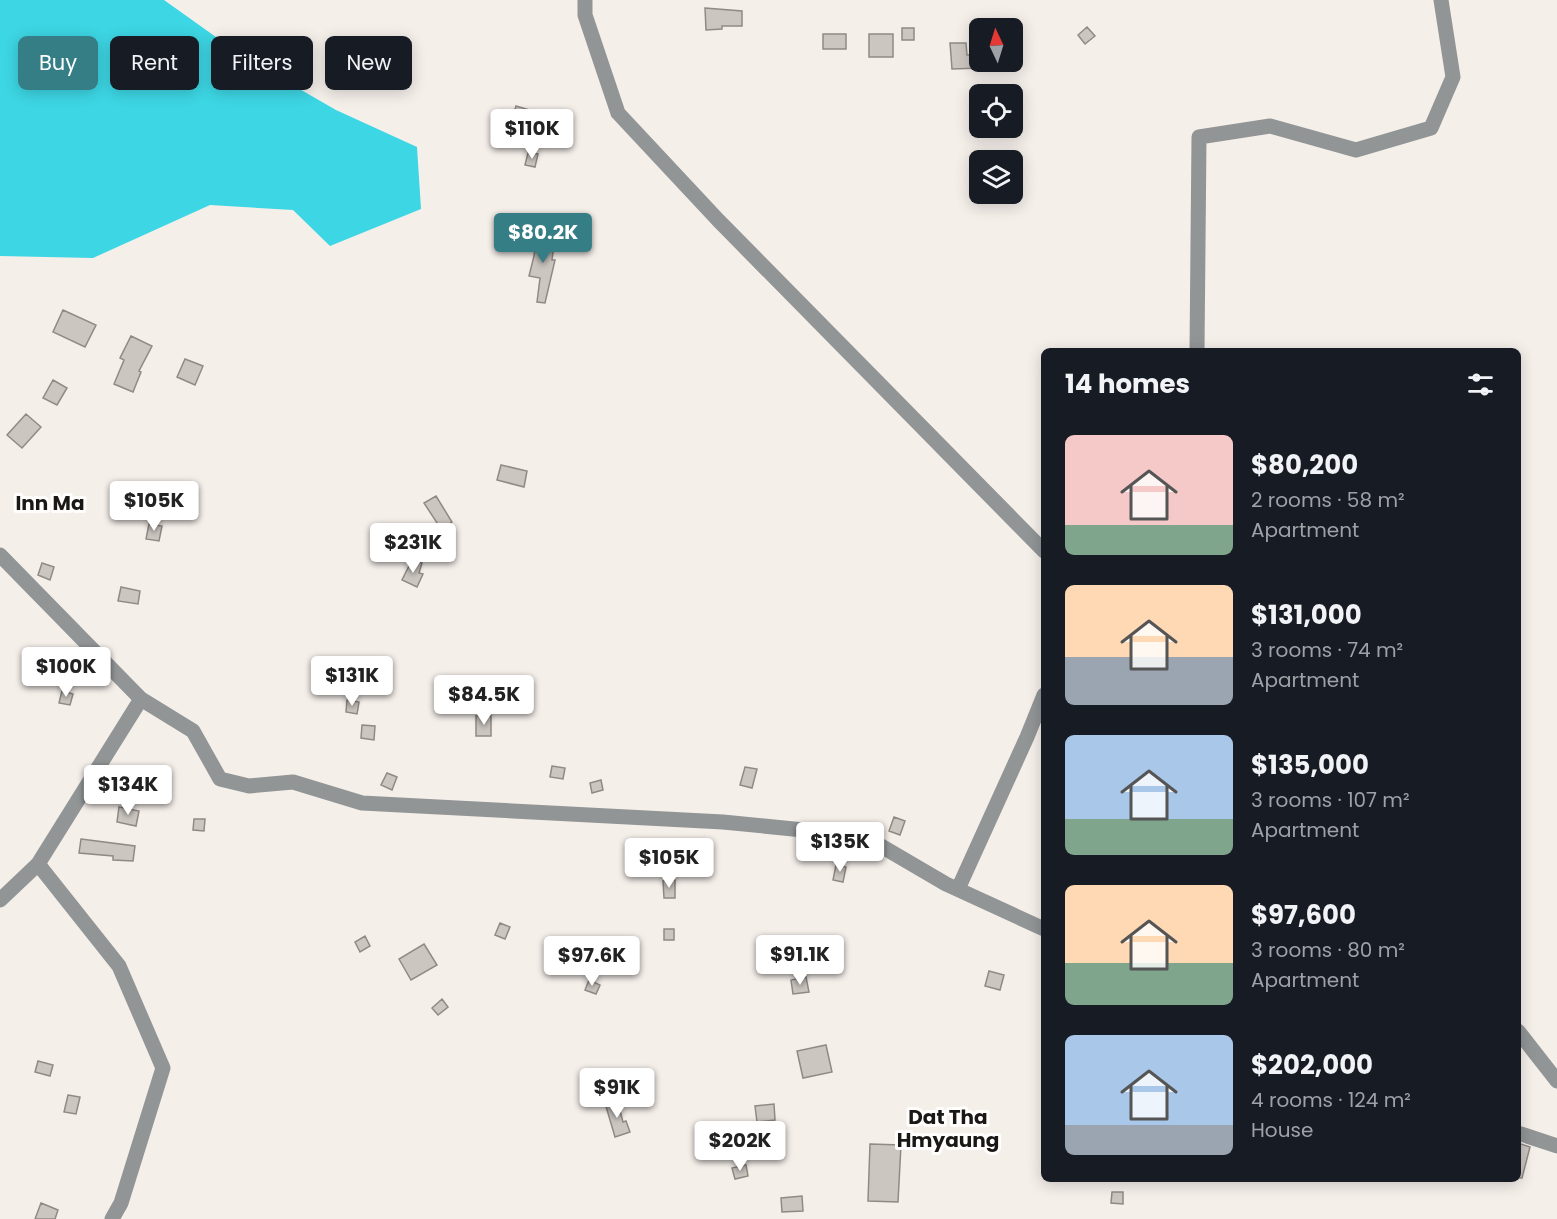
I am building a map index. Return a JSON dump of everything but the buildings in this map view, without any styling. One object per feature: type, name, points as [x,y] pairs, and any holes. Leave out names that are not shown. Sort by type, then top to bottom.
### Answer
[{"type":"street","points":[[585,0],[585,15],[618,113],[718,220],[1041,548]]},
{"type":"street","points":[[1197,348],[1199,137],[1270,126],[1356,150],[1431,129],[1453,77],[1441,0]]},
{"type":"street","points":[[0,555],[141,699],[193,731],[220,779],[249,786],[293,782],[362,803],[723,822],[864,836],[958,889],[1041,928]]},
{"type":"street","points":[[0,900],[38,864],[141,699]]},
{"type":"street","points":[[958,889],[1041,702]]},
{"type":"street","points":[[38,864],[119,966],[163,1068],[121,1203],[112,1219]]},
{"type":"street","points":[[1521,1034],[1557,1081]]},
{"type":"street","points":[[1521,1134],[1557,1146]]},
{"type":"water","points":[[0,0],[164,0],[215,36],[211,36],[211,90],[301,90],[336,110],[417,147],[421,209],[330,246],[293,210],[210,205],[93,258],[0,256]]},
{"type":"district","name":"Inn Ma","points":[[50,503]]},
{"type":"district","name":"Dat Tha Hmyaung","points":[[948,1128]]}]
